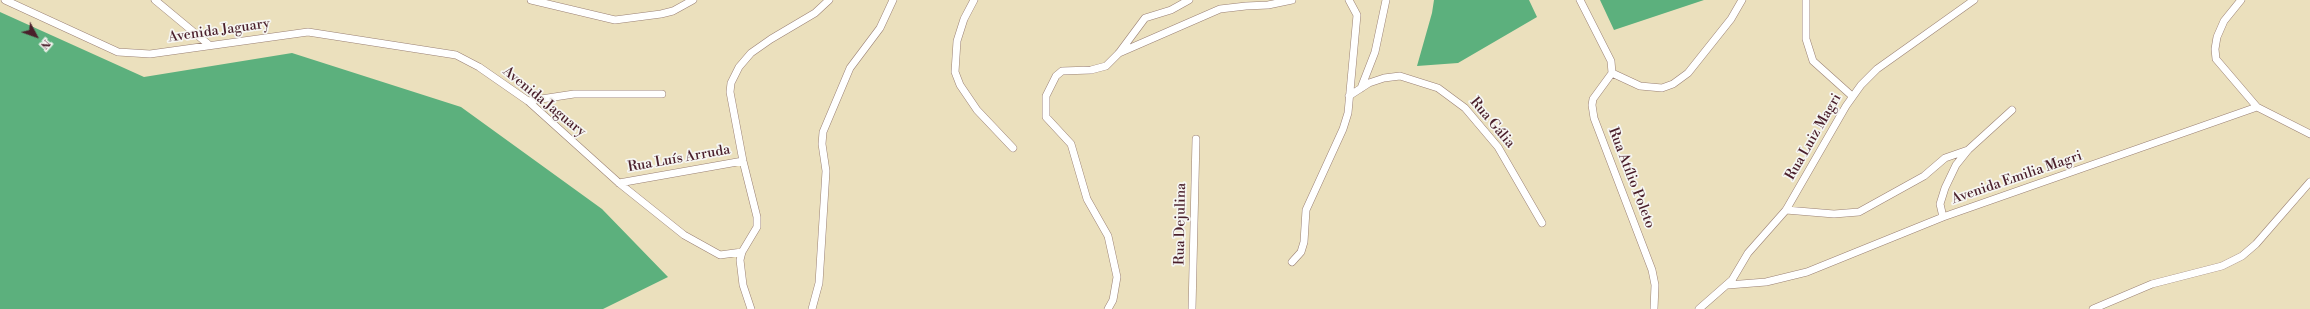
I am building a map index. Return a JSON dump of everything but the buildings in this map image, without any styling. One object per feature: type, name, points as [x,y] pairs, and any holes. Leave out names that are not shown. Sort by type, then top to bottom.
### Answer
[{"type":"street","name":"Avenida Jaguary","points":[[4,0],[118,52],[150,54],[208,44],[308,32],[456,55],[468,60],[528,101],[619,183],[684,235],[703,247],[720,255],[742,252]]},
{"type":"street","points":[[155,0],[208,44]]},
{"type":"street","points":[[531,0],[615,20],[673,11],[693,0]]},
{"type":"street","points":[[751,309],[741,275],[742,252],[757,227],[757,217],[743,161],[730,92],[734,74],[752,53],[771,39],[815,13],[829,0]]},
{"type":"street","points":[[812,309],[819,283],[826,171],[822,144],[823,132],[850,68],[880,28],[893,0]]},
{"type":"street","points":[[974,0],[964,19],[957,41],[955,72],[964,91],[977,110],[1013,148]]},
{"type":"street","points":[[1108,309],[1113,300],[1117,277],[1108,236],[1087,199],[1071,144],[1046,117],[1044,105],[1050,86],[1059,73],[1062,71],[1101,68],[1119,53],[1145,18],[1171,10],[1189,0]]},
{"type":"street","points":[[1119,53],[1220,10],[1246,6],[1268,5],[1292,0]]},
{"type":"street","points":[[1292,262],[1301,252],[1304,242],[1306,210],[1343,129],[1348,113],[1357,15],[1349,0]]},
{"type":"street","points":[[1360,88],[1375,52],[1386,0]]},
{"type":"street","points":[[1580,0],[1606,48],[1611,61],[1612,73],[1640,86],[1662,88],[1673,84],[1688,74],[1732,19],[1743,1]]},
{"type":"street","points":[[1806,0],[1806,38],[1813,61],[1852,96]]},
{"type":"street","name":"Rua Luiz Magri","points":[[1699,309],[1728,285],[1748,253],[1786,210],[1852,96],[1877,70],[1974,0]]},
{"type":"street","points":[[2241,0],[2224,21],[2217,37],[2215,48],[2216,59],[2257,107],[2310,134]]},
{"type":"street","name":"Rua Atílio Poleto","points":[[1612,73],[1593,99],[1592,105],[1594,118],[1652,270],[1655,285],[1654,309]]},
{"type":"street","name":"Rua Gália","points":[[1349,96],[1360,88],[1384,78],[1400,76],[1428,84],[1451,97],[1476,119],[1498,146],[1542,223]]},
{"type":"street","points":[[528,101],[574,94],[662,94]]},
{"type":"street","name":"Avenida Emilia Magri","points":[[1728,285],[1766,282],[1807,272],[1943,217],[2257,107]]},
{"type":"street","points":[[1943,217],[1940,204],[1945,188],[1956,165],[1968,150],[2012,110]]},
{"type":"street","name":"Rua Dejulina","points":[[1192,309],[1196,139]]},
{"type":"street","points":[[1786,210],[1834,214],[1859,212],[1924,176],[1945,158],[1968,150]]},
{"type":"street","name":"Rua Luís Arruda","points":[[619,183],[743,161]]},
{"type":"street","points":[[2093,309],[2152,284],[2222,266],[2242,256],[2310,182]]},
{"type":"green space","points":[[1434,0],[1529,0],[1537,17],[1458,63],[1417,66],[1432,13]]},
{"type":"green space","points":[[1600,0],[1704,0],[1614,30]]},
{"type":"green space","points":[[0,12],[144,77],[292,53],[461,107],[602,209],[668,277],[603,309],[0,309]]}]
